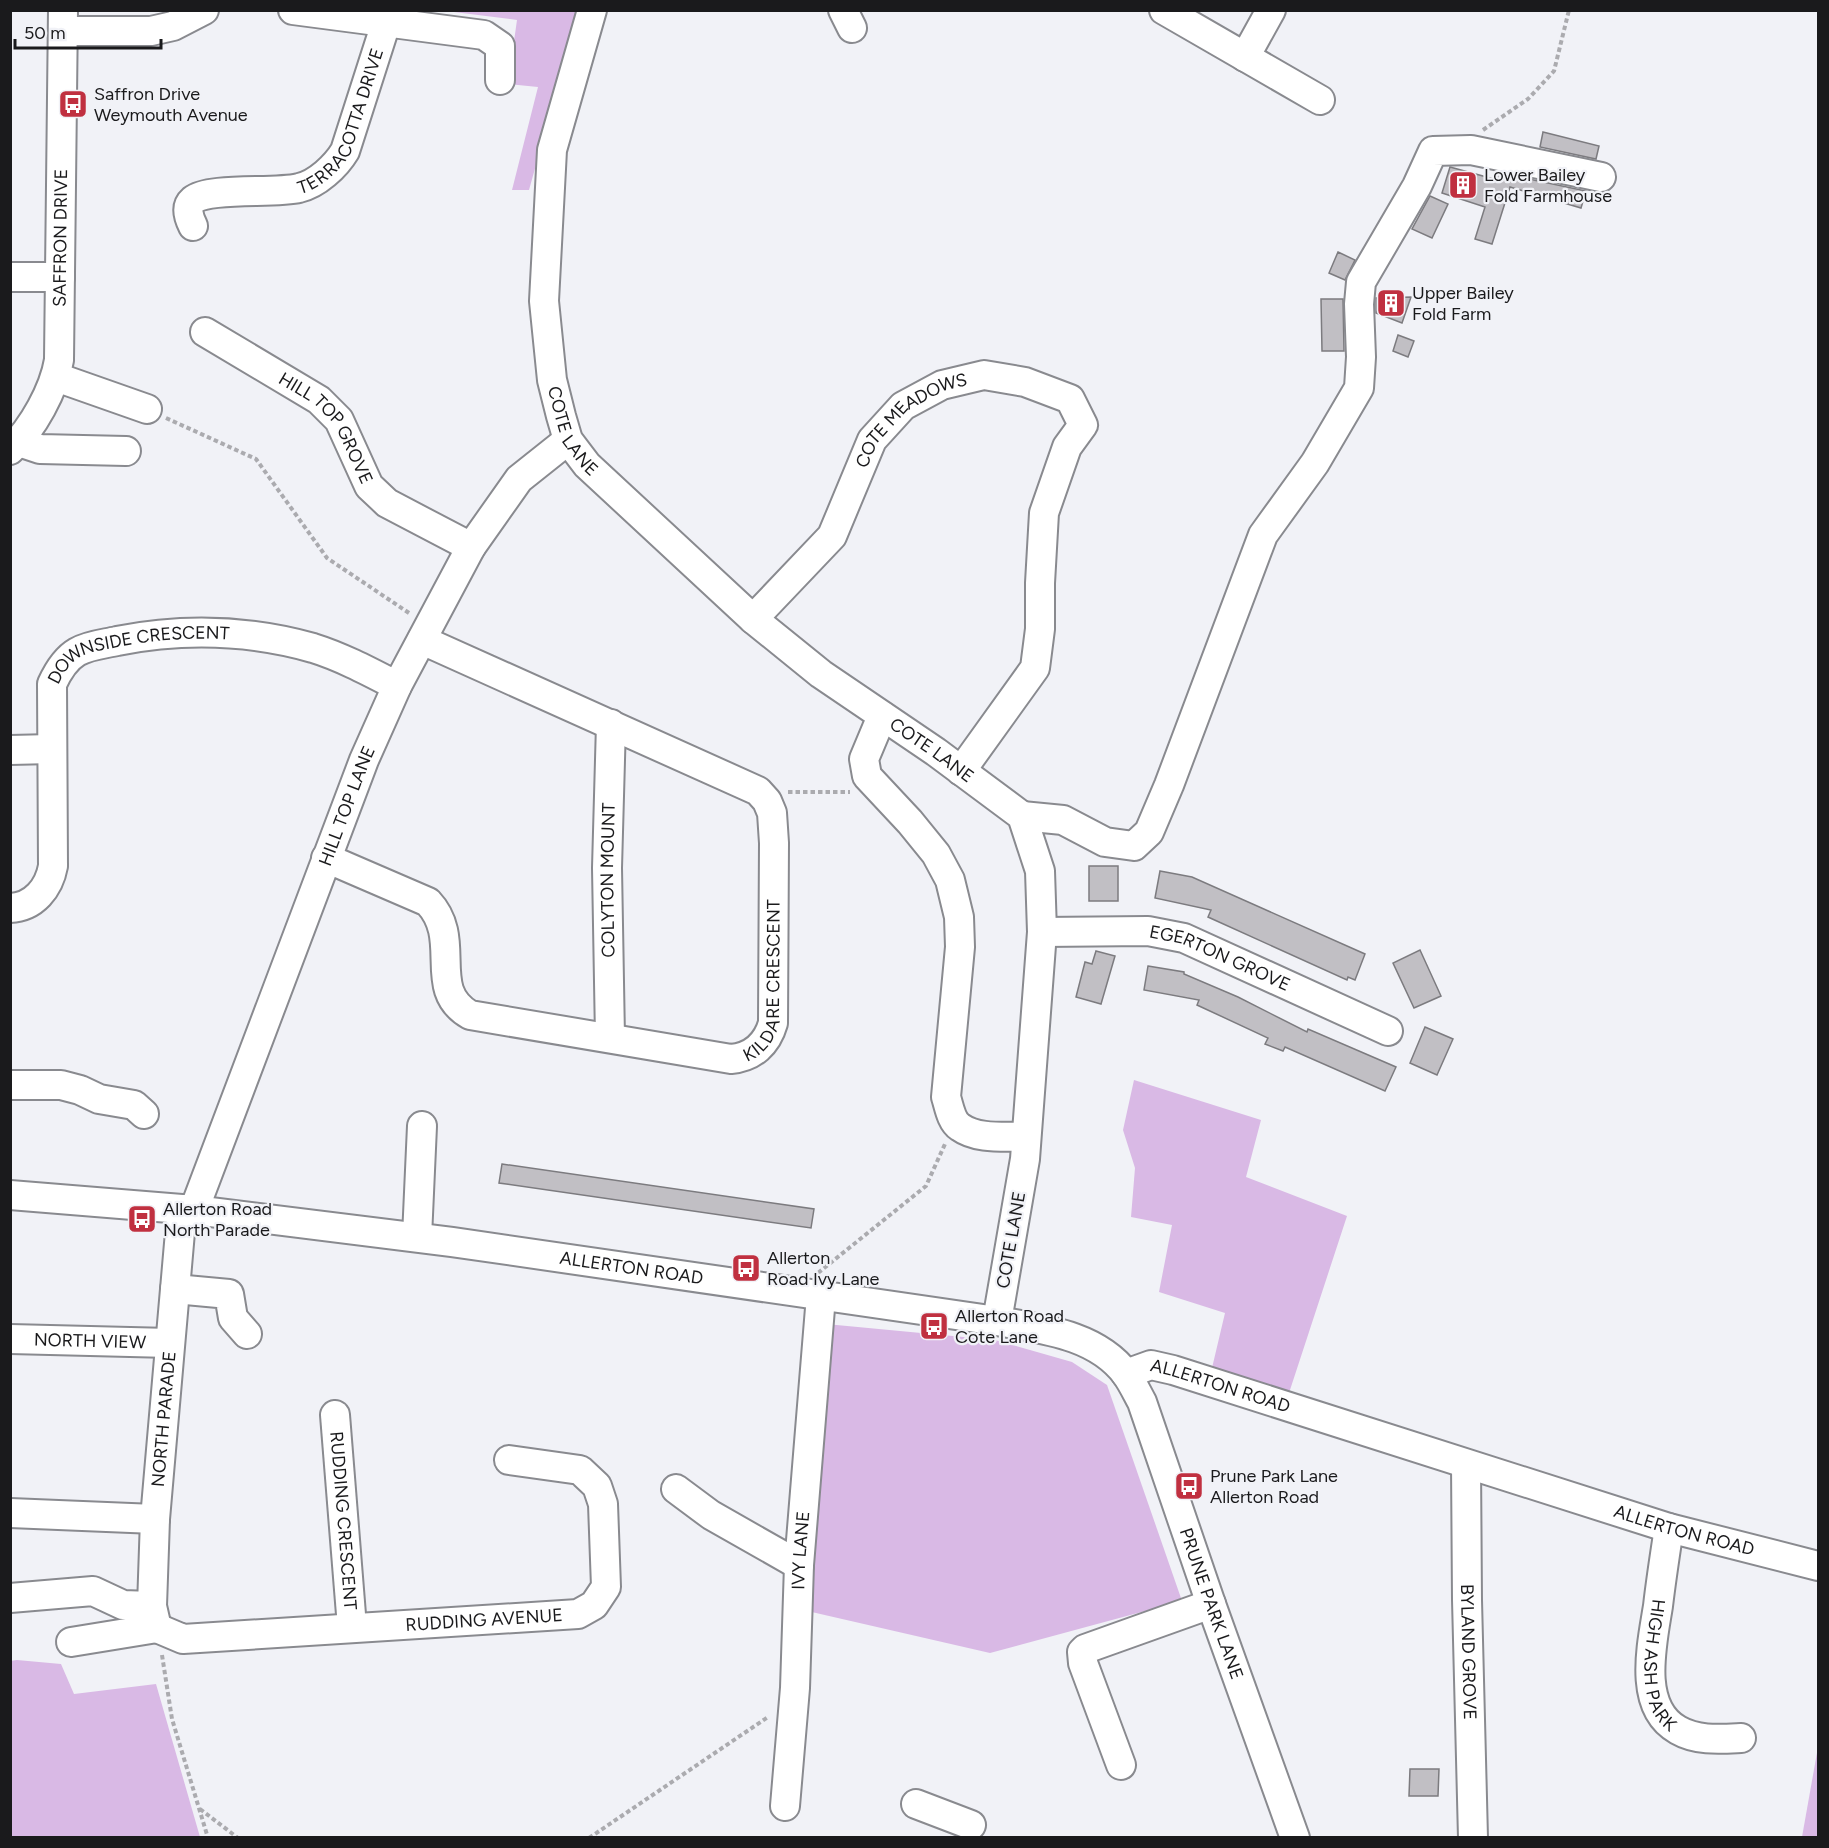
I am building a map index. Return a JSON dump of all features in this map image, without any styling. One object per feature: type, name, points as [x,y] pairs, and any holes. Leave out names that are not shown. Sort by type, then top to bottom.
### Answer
[{"type":"street","points":[[63,21],[151,31],[173,26],[204,10]]},
{"type":"street","points":[[293,10],[484,35],[500,46],[500,80]]},
{"type":"street","name":"COTE LANE","points":[[592,10],[552,150],[544,301],[552,380],[568,440],[587,465],[753,619],[821,674],[1022,816],[1040,871],[1042,932],[1025,1159],[996,1321]]},
{"type":"street","points":[[1164,10],[1320,100]]},
{"type":"street","points":[[1245,57],[1271,10]]},
{"type":"street","name":"SAFFRON DRIVE","points":[[15,446],[25,436],[56,377],[59,360],[63,21]]},
{"type":"street","name":"TERRACOTTA DRIVE","points":[[193,226],[188,207],[193,200],[225,192],[265,192],[301,188],[323,175],[338,162],[345,151],[386,23]]},
{"type":"street","points":[[1022,816],[1063,820],[1105,842],[1134,846],[1149,832],[1169,785],[1263,535],[1315,463],[1359,388],[1360,282],[1417,186],[1433,151],[1471,150],[1601,177]]},
{"type":"street","points":[[10,276],[60,277]]},
{"type":"street","name":"HILL TOP GROVE","points":[[205,332],[319,400],[339,420],[369,486],[387,503],[471,547]]},
{"type":"street","name":"COTE MEADOWS","points":[[753,619],[832,536],[872,440],[903,406],[942,385],[984,375],[1024,382],[1070,399],[1083,425],[1067,447],[1044,513],[1040,629],[1035,668],[961,771]]},
{"type":"street","points":[[56,377],[147,409]]},
{"type":"street","name":"HILL TOP LANE","points":[[188,1210],[364,760],[397,686],[471,547],[519,479],[568,440]]},
{"type":"street","points":[[15,446],[40,449],[126,451]]},
{"type":"street","name":"DOWNSIDE CRESCENT","points":[[10,908],[35,899],[43,891],[51,875],[53,866],[52,684],[69,658],[88,647],[148,635],[228,632],[265,637],[315,649],[360,667],[397,686]]},
{"type":"street","points":[[426,633],[611,724],[758,791]]},
{"type":"street","points":[[882,716],[864,759],[867,776],[936,854],[950,880],[959,917],[960,947],[946,1097],[951,1114],[959,1127],[983,1136],[1026,1137]]},
{"type":"street","name":"COLYTON MOUNT","points":[[610,1038],[606,868],[611,724]]},
{"type":"street","points":[[10,750],[52,749]]},
{"type":"street","name":"KILDARE CRESCENT","points":[[326,858],[428,902],[436,910],[444,929],[448,991],[463,1010],[478,1017],[731,1059],[757,1050],[770,1033],[773,1023],[774,843],[770,807],[758,791]]},
{"type":"street","name":"EGERTON GROVE","points":[[1042,932],[1148,931],[1184,938],[1388,1031]]},
{"type":"street","points":[[10,1085],[61,1085],[80,1090],[99,1099],[134,1105],[144,1114]]},
{"type":"street","points":[[417,1237],[422,1126]]},
{"type":"street","name":"ALLERTON ROAD","points":[[10,1196],[188,1210],[417,1237],[1035,1328],[1092,1345],[1112,1358],[1126,1374],[1151,1365],[1173,1370],[1669,1528],[1818,1566]]},
{"type":"street","name":"NORTH PARADE","points":[[155,1617],[155,1519],[175,1289],[188,1210]]},
{"type":"street","points":[[175,1289],[229,1294],[233,1318],[247,1334]]},
{"type":"street","name":"IVY LANE","points":[[785,1806],[794,1700],[808,1294]]},
{"type":"street","name":"NORTH VIEW","points":[[10,1339],[170,1343]]},
{"type":"street","name":"PRUNE PARK LANE","points":[[1126,1374],[1142,1402],[1294,1838]]},
{"type":"street","name":"RUDDING CRESCENT","points":[[335,1415],[352,1627]]},
{"type":"street","name":"RUDDING AVENUE","points":[[155,1617],[183,1639],[578,1614],[594,1605],[606,1587],[603,1504],[597,1486],[580,1470],[508,1460]]},
{"type":"street","name":"BYLAND GROVE","points":[[1466,1464],[1473,1838]]},
{"type":"street","points":[[676,1489],[711,1515],[799,1565]]},
{"type":"street","points":[[10,1513],[155,1519]]},
{"type":"street","name":"HIGH ASH PARK","points":[[1669,1528],[1649,1662],[1652,1688],[1660,1714],[1678,1730],[1706,1740],[1741,1738]]},
{"type":"street","points":[[10,1598],[93,1591],[155,1617]]},
{"type":"street","points":[[1121,1765],[1083,1663],[1084,1649],[1211,1604]]},
{"type":"street","points":[[71,1642],[155,1617]]},
{"type":"street","points":[[916,1804],[963,1828]]},
{"type":"path","points":[[1452,150],[1528,99],[1554,71],[1569,10]]},
{"type":"path","points":[[147,409],[256,459],[327,558],[426,633]]},
{"type":"path","points":[[758,791],[883,792]]},
{"type":"path","points":[[808,1294],[926,1186],[955,1122]]},
{"type":"path","points":[[155,1617],[172,1719],[208,1838]]},
{"type":"path","points":[[589,1838],[794,1700]]},
{"type":"path","points":[[198,1808],[238,1838]]},
{"type":"shaded area","points":[[438,10],[579,11],[529,190],[512,190],[538,87],[508,84],[517,20]]},
{"type":"shaded area","points":[[1134,1080],[1261,1120],[1246,1177],[1347,1216],[1289,1393],[1212,1368],[1225,1313],[1159,1292],[1172,1225],[1131,1217],[1135,1168],[1123,1130]]},
{"type":"shaded area","points":[[826,1324],[995,1340],[1072,1362],[1107,1385],[1182,1601],[990,1653],[803,1610]]},
{"type":"shaded area","points":[[10,1661],[61,1664],[74,1694],[156,1684],[200,1837],[11,1837]]},
{"type":"shaded area","points":[[1818,1747],[1818,1837],[1802,1837]]},
{"type":"building","points":[[1543,132],[1599,146],[1596,159],[1540,147]]},
{"type":"building","points":[[1450,167],[1494,179],[1496,172],[1586,191],[1581,208],[1510,187],[1492,244],[1475,239],[1485,207],[1442,193]]},
{"type":"building","points":[[1430,196],[1448,204],[1432,238],[1412,229]]},
{"type":"building","points":[[1338,252],[1355,260],[1345,280],[1329,273]]},
{"type":"building","name":"Upper Bailey Fold Farm","points":[[1411,297],[1402,323],[1376,313],[1376,298]]},
{"type":"building","points":[[1321,299],[1343,299],[1344,351],[1322,351]]},
{"type":"building","points":[[1398,335],[1414,341],[1408,357],[1393,351]]},
{"type":"building","points":[[1089,866],[1118,866],[1118,901],[1089,901]]},
{"type":"building","points":[[1160,871],[1192,877],[1365,954],[1355,980],[1348,977],[1347,980],[1208,917],[1211,910],[1155,898]]},
{"type":"building","points":[[1420,950],[1441,996],[1414,1008],[1393,963]]},
{"type":"building","points":[[1096,951],[1115,956],[1101,1004],[1076,997],[1085,962],[1092,964]]},
{"type":"building","points":[[1148,966],[1184,972],[1307,1032],[1308,1029],[1396,1067],[1385,1091],[1285,1047],[1283,1051],[1265,1044],[1268,1038],[1197,1005],[1199,1000],[1144,990]]},
{"type":"building","points":[[1425,1027],[1453,1039],[1437,1075],[1410,1063]]},
{"type":"building","points":[[502,1164],[814,1209],[811,1228],[499,1183]]},
{"type":"building","points":[[1410,1769],[1439,1769],[1438,1796],[1409,1796]]},
{"type":"place","name":"Saffron Drive Weymouth Avenue","points":[[73,104]]},
{"type":"place","name":"Lower Bailey Fold Farmhouse","points":[[1463,185]]},
{"type":"place","name":"Upper Bailey Fold Farm","points":[[1391,303]]},
{"type":"place","name":"Allerton Road North Parade","points":[[142,1219]]},
{"type":"place","name":"Allerton Road Ivy Lane","points":[[746,1268]]},
{"type":"place","name":"Allerton Road Cote Lane","points":[[934,1326]]},
{"type":"place","name":"Prune Park Lane Allerton Road","points":[[1189,1486]]}]
